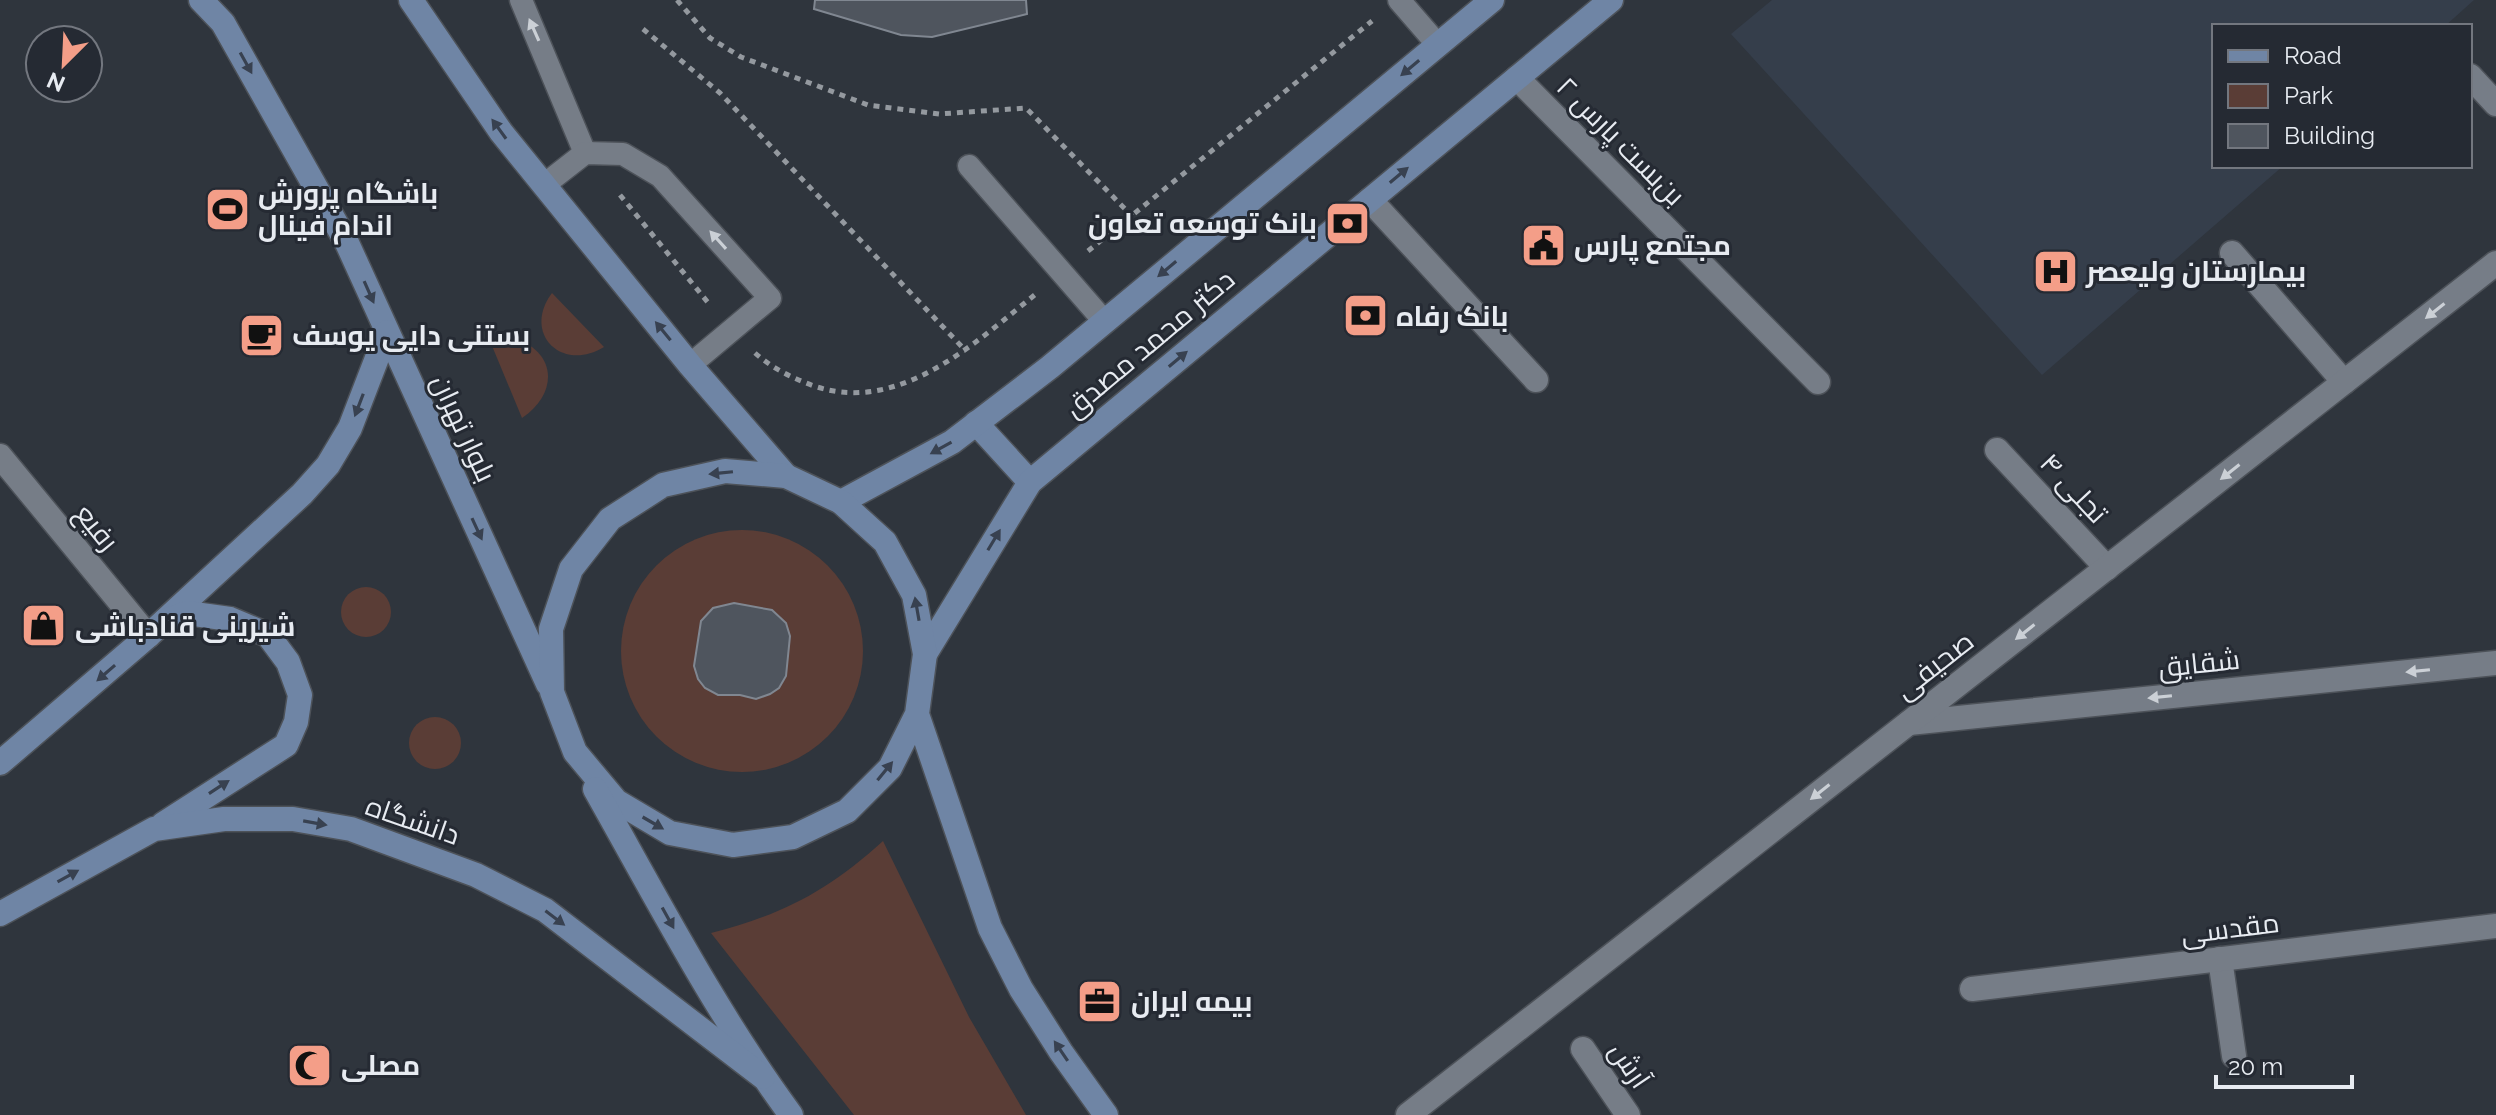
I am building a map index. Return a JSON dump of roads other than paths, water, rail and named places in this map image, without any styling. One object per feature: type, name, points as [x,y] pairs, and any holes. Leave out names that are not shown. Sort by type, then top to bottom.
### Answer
[{"type":"main road","name":"بلوار تهران","points":[[201,0],[223,23]]},
{"type":"main road","name":"بلوار تهران","points":[[212,0],[347,243],[552,692],[575,752]]},
{"type":"main road","points":[[411,0],[501,132],[690,365],[786,476]]},
{"type":"main road","name":"دکتر محمد مصدق","points":[[841,502],[952,442],[1050,367],[1492,0]]},
{"type":"main road","name":"دکتر محمد مصدق","points":[[925,654],[1030,482],[1611,0]]},
{"type":"main road","points":[[0,763],[156,629],[302,494],[328,465],[350,428],[387,332]]},
{"type":"main road","points":[[976,423],[1030,482]]},
{"type":"main road","points":[[552,692],[551,629],[571,569],[610,519],[663,485],[725,471],[786,476],[841,502],[885,542],[914,595],[925,654],[917,714],[890,768],[847,811],[793,837],[733,845],[670,833],[616,801],[575,752]]},
{"type":"main road","points":[[154,829],[286,745],[296,722],[300,695],[288,662],[268,635],[230,619],[187,613],[156,629]]},
{"type":"main road","points":[[917,714],[990,928],[1021,989],[1106,1115]]},
{"type":"main road","points":[[575,752],[675,931],[763,1077],[791,1115]]},
{"type":"main road","name":"دانشگاه","points":[[0,914],[154,829],[224,819],[293,819],[351,829],[476,875],[545,910],[763,1077]]},
{"type":"street","name":"بن‌بست پارس ۲","points":[[1517,78],[1818,382]]},
{"type":"street","points":[[2472,78],[2496,104]]},
{"type":"street","points":[[1370,200],[1536,380]]},
{"type":"street","points":[[2232,253],[2344,382]]},
{"type":"street","name":"صحیفی","points":[[1408,1115],[2496,263]]},
{"type":"street","name":"تجلی ۴","points":[[1997,450],[2107,568]]},
{"type":"street","name":"رفیع","points":[[0,456],[156,629]]},
{"type":"street","name":"شقایق","points":[[1909,723],[2496,663]]},
{"type":"street","name":"مقدسی","points":[[1972,989],[2496,926]]},
{"type":"street","points":[[2220,959],[2234,1056]]},
{"type":"street","name":"آرش","points":[[1583,1049],[1628,1115]]},
{"type":"lane","points":[[521,0],[585,153]]},
{"type":"lane","points":[[1399,0],[1438,45]]},
{"type":"lane","points":[[544,185],[585,153],[623,154],[660,176],[770,298],[690,365]]},
{"type":"lane","points":[[969,166],[1104,321]]},
{"type":"place","name":"باشگاه پرورش اندام فینال","points":[[227,209]]},
{"type":"place","name":"بانک توسعه تعاون","points":[[1348,223]]},
{"type":"place","name":"مجتمع پارس","points":[[1543,245]]},
{"type":"place","name":"بیمارستان ولیعصر","points":[[2055,271]]},
{"type":"place","name":"بانک رفاه","points":[[1365,316]]},
{"type":"place","name":"بستنی دایی یوسف","points":[[261,335]]},
{"type":"place","name":"شیرینی قنادباشی","points":[[44,626]]},
{"type":"place","name":"بیمه ایران","points":[[1100,1001]]},
{"type":"place","name":"مصلی","points":[[310,1065]]}]
